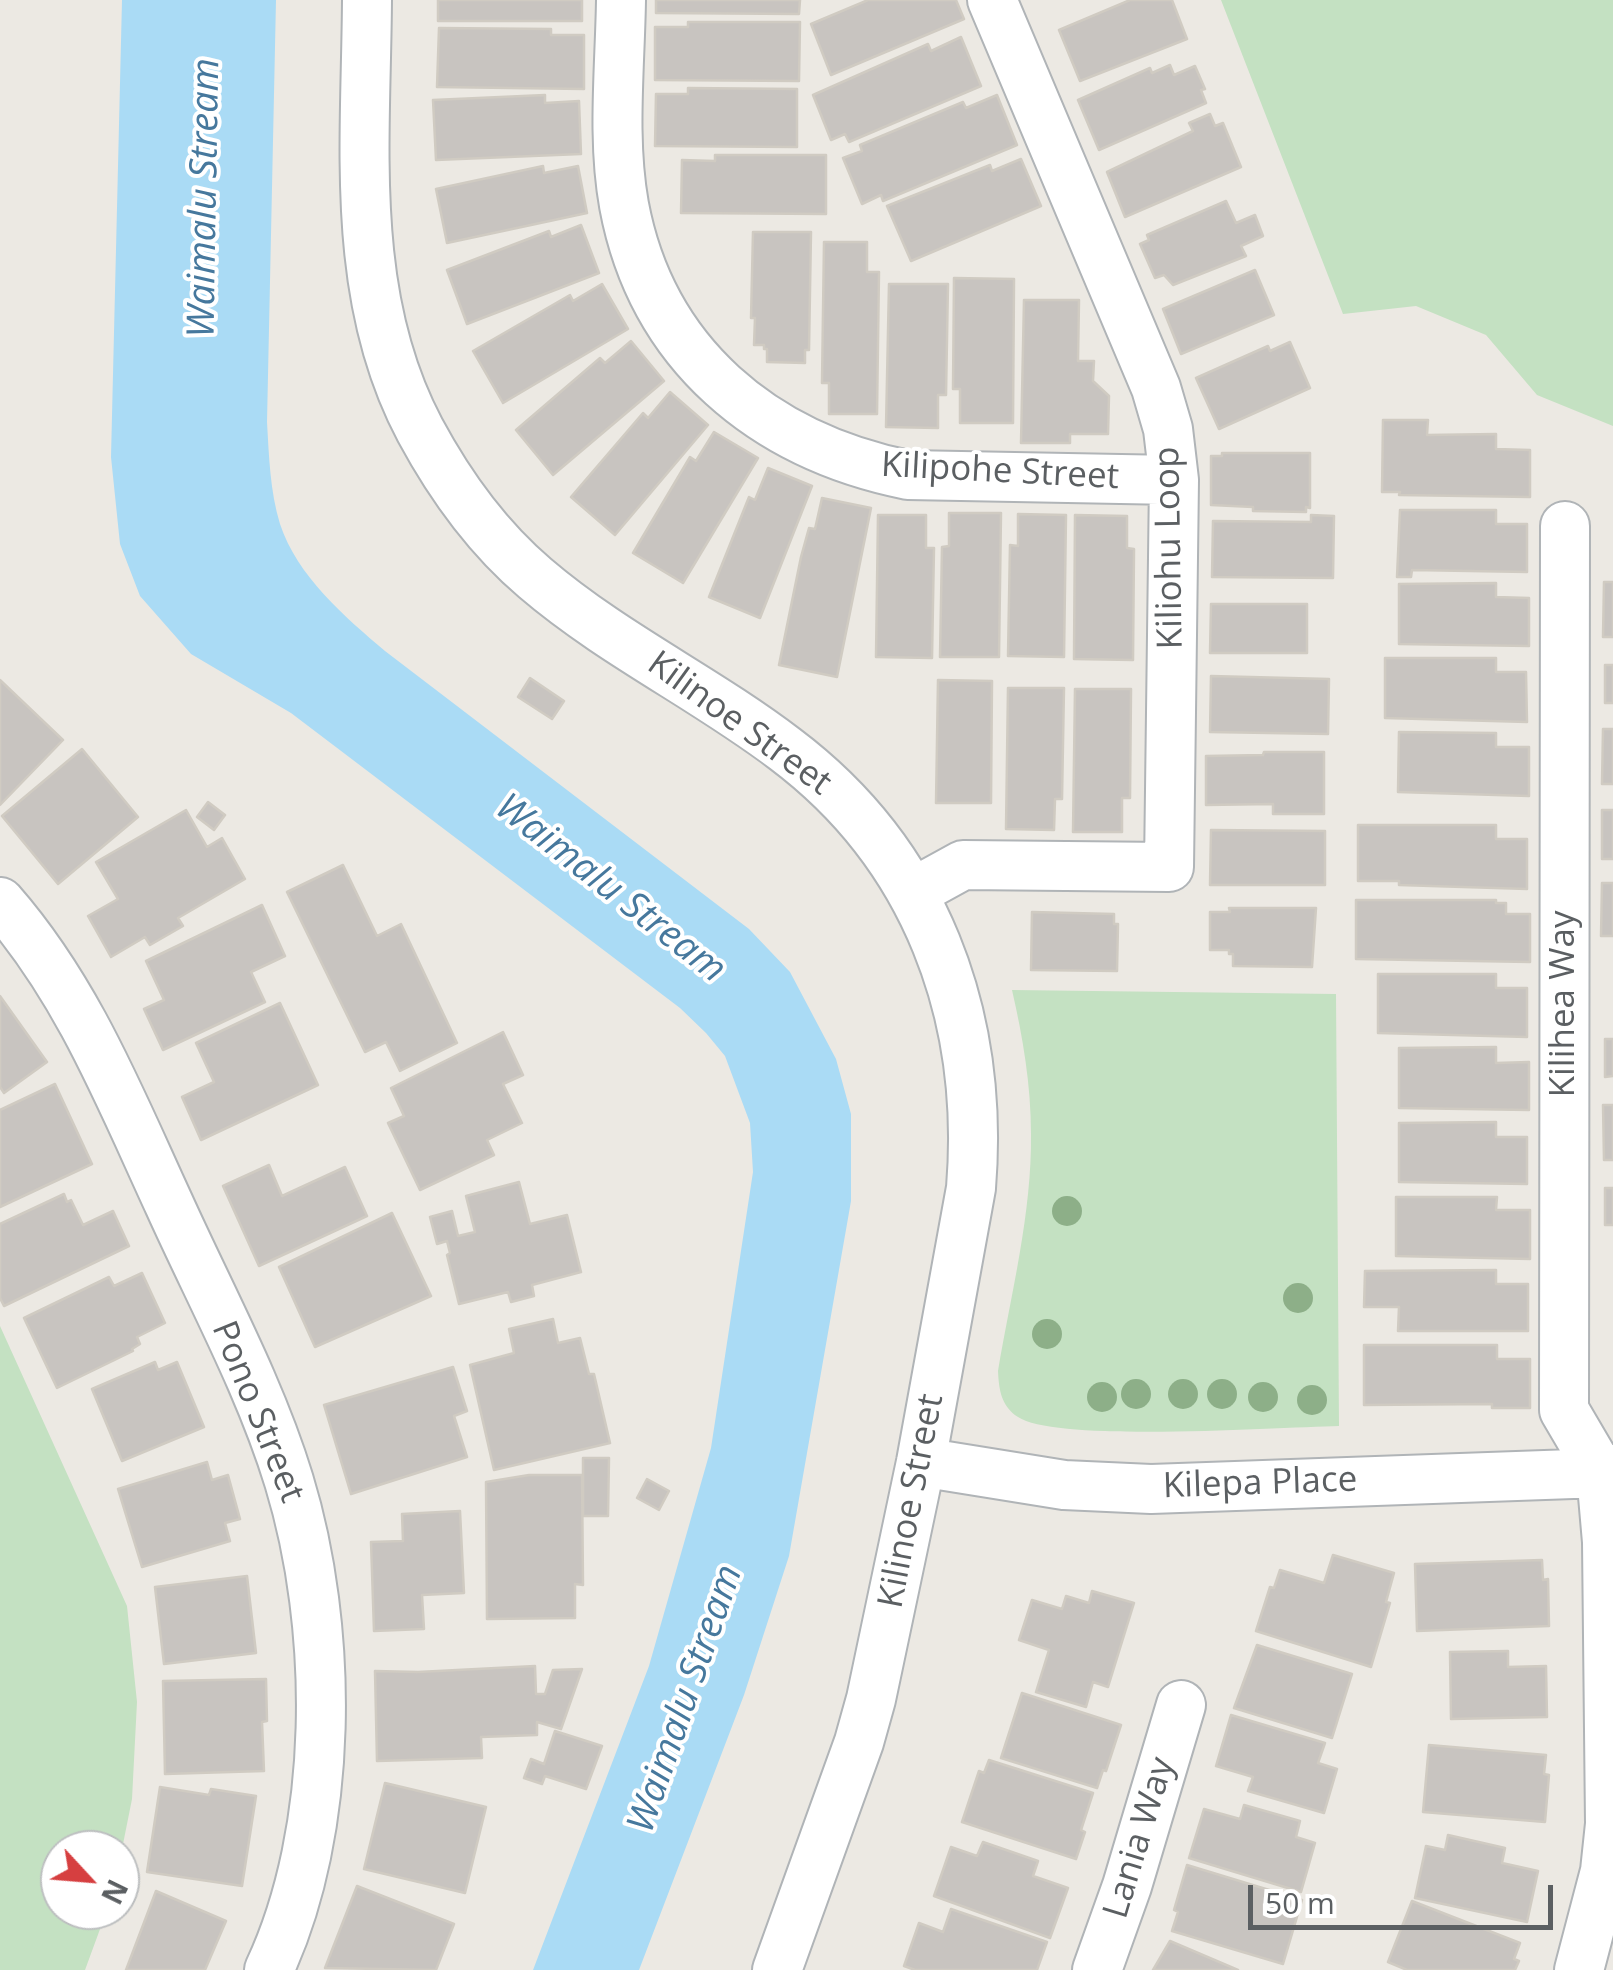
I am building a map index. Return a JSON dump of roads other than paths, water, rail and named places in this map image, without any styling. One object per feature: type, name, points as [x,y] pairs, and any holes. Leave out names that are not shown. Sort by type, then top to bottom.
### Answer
[{"type":"street","name":"Kilinoe Street","points":[[367,0],[365,196],[374,297],[400,386],[445,472],[500,543],[534,578],[735,713],[816,773],[864,822],[912,892],[942,955],[967,1042],[974,1143],[962,1247],[921,1462],[863,1728],[777,1970]]},
{"type":"street","name":"Kilipohe Street","points":[[620,0],[619,158],[624,206],[650,287],[697,360],[729,394],[769,424],[872,468],[949,477],[1174,480]]},
{"type":"street","name":"Kiliohu Loop","points":[[912,892],[963,865],[1169,868],[1174,480],[1168,429],[1156,388],[992,0]]},
{"type":"street","name":"Kilihea Way","points":[[1565,526],[1564,1410],[1607,1471]]},
{"type":"street","name":"Pono Street","points":[[0,902],[53,970],[93,1039],[273,1434],[290,1482],[314,1594],[320,1658],[320,1761],[311,1825],[294,1896],[269,1970]]},
{"type":"street","name":"Kilepa Place","points":[[921,1462],[1064,1485],[1151,1488],[1607,1471]]},
{"type":"street","points":[[1580,1970],[1605,1871],[1611,1810],[1607,1471]]},
{"type":"street","name":"Lania Way","points":[[1096,1970],[1127,1886],[1180,1705]]},
{"type":"water","name":"Waimalu Stream","points":[[122,0],[276,0],[267,422],[277,512],[298,561],[339,610],[385,651],[749,929],[790,972],[836,1059],[851,1114],[851,1201],[789,1556],[744,1695],[639,1970],[533,1970],[649,1666],[711,1448],[753,1172],[750,1123],[725,1056],[680,1008],[291,713],[191,654],[140,596],[120,544],[111,457]]}]
